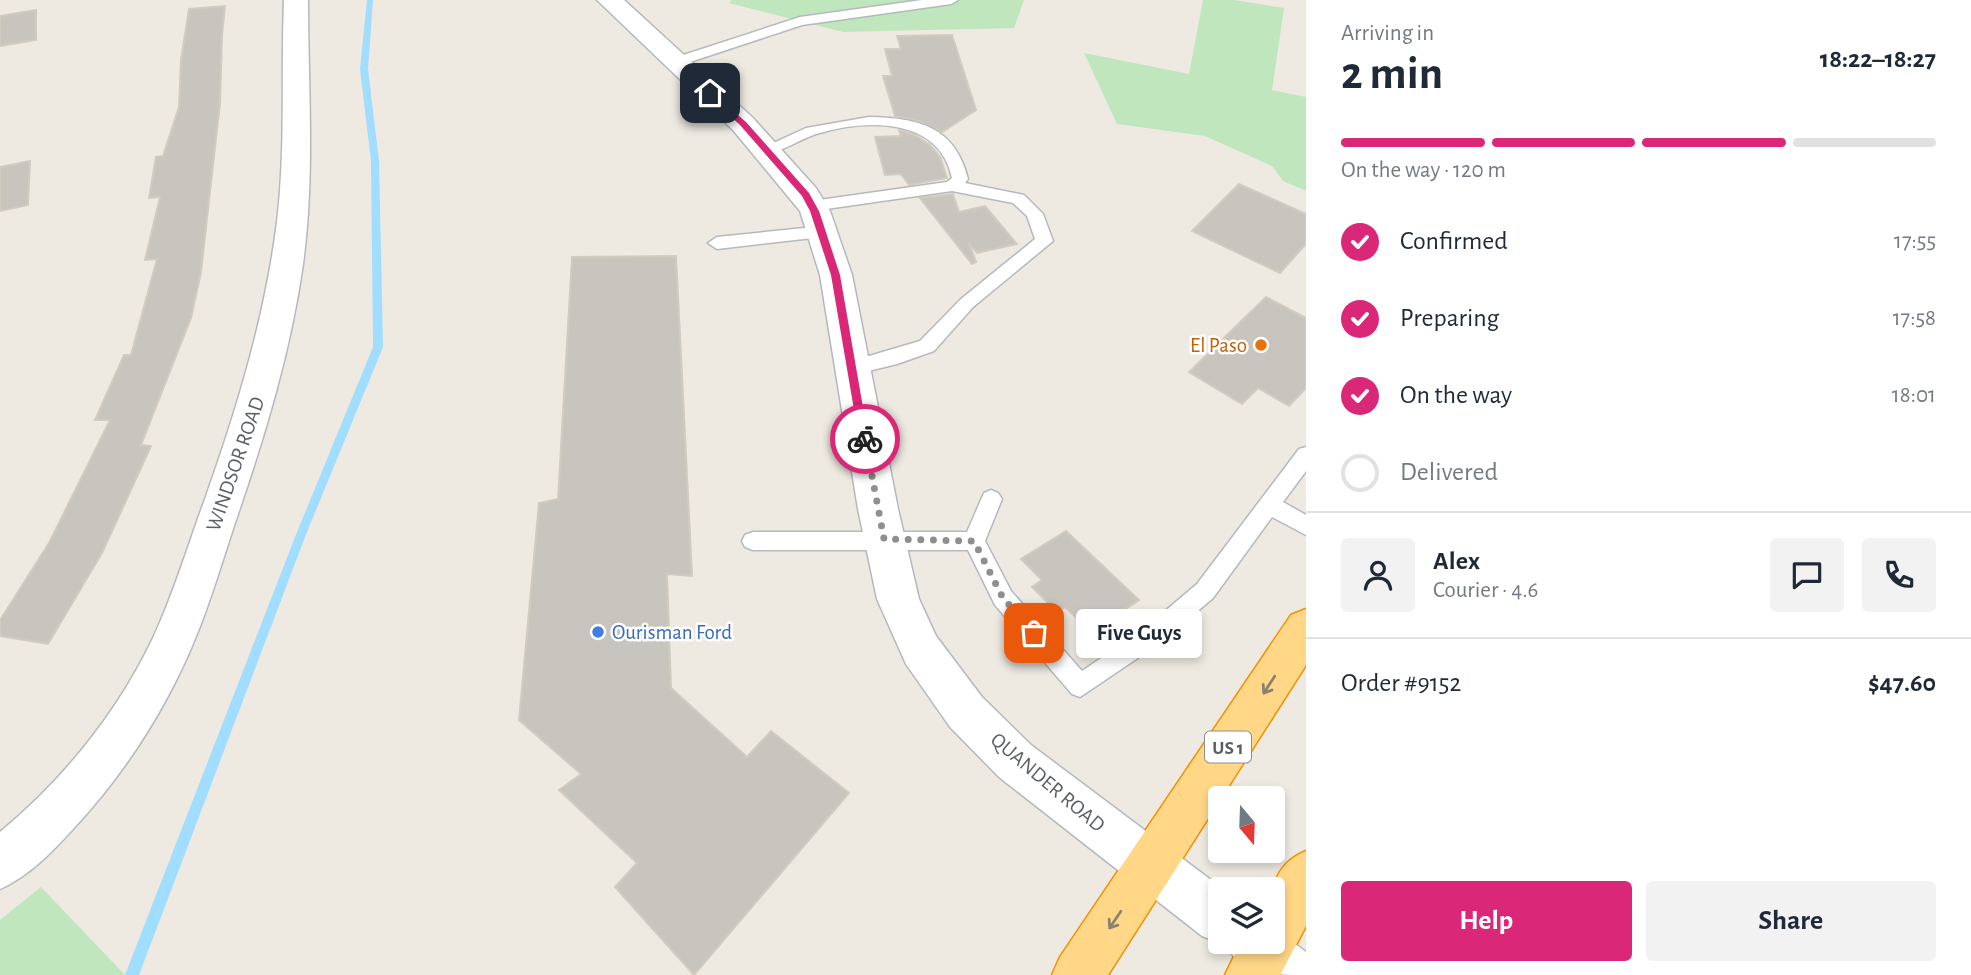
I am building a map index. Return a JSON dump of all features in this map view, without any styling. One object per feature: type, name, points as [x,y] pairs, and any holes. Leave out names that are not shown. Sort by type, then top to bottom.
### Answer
[{"type":"highway","name":"US 1","points":[[1078,975],[1306,628]]},
{"type":"highway","points":[[1285,918],[1306,876]]},
{"type":"street","name":"WINDSOR ROAD","points":[[0,864],[38,833],[83,784],[131,718],[160,667],[244,443],[264,377],[286,271],[296,180],[296,0]]},
{"type":"street","name":"QUANDER ROAD","points":[[609,0],[743,124],[818,219],[836,275],[884,539],[898,599],[921,650],[967,712],[1015,761],[1208,909]]},
{"type":"lane","points":[[676,62],[800,21],[951,0]]},
{"type":"lane","points":[[766,150],[811,131],[845,124],[908,124],[929,131],[944,143],[955,159],[960,179],[952,186]]},
{"type":"lane","points":[[717,243],[952,186],[1018,199],[1035,214],[1044,241],[967,303],[927,346],[897,357],[852,368]]},
{"type":"lane","points":[[991,499],[974,541],[1003,598],[1080,686],[1152,636],[1205,591],[1306,455]]},
{"type":"lane","points":[[1270,505],[1306,526]]},
{"type":"lane","points":[[753,541],[974,541]]},
{"type":"green space","points":[[732,0],[1024,0],[1014,28],[843,32],[729,3]]},
{"type":"green space","points":[[1203,0],[1234,0],[1284,8],[1272,90],[1306,97],[1306,191],[1283,181],[1272,166],[1205,136],[1117,124],[1084,53],[1189,74]]},
{"type":"green space","points":[[41,887],[125,975],[0,975],[0,920]]},
{"type":"building","points":[[225,6],[220,103],[201,272],[191,318],[141,445],[151,446],[102,553],[48,644],[0,636],[0,620],[49,543],[110,420],[95,420],[124,355],[131,355],[157,259],[145,260],[160,197],[149,198],[156,157],[163,156],[179,107],[181,60],[189,9]]},
{"type":"building","points":[[36,10],[36,40],[0,46],[0,16]]},
{"type":"building","points":[[952,35],[976,110],[942,132],[919,121],[895,116],[883,76],[892,76],[885,49],[901,49],[897,36]]},
{"type":"building","points":[[899,130],[915,135],[930,145],[940,157],[947,178],[909,185],[901,174],[885,175],[875,137],[901,136]]},
{"type":"building","points":[[30,161],[28,205],[0,211],[0,167]]},
{"type":"building","points":[[1239,184],[1306,214],[1306,244],[1280,273],[1192,231]]},
{"type":"building","points":[[953,194],[959,212],[985,206],[1017,244],[977,253],[969,243],[976,262],[972,264],[920,198]]},
{"type":"building","name":"Ourisman Ford","points":[[676,256],[692,576],[667,574],[671,688],[747,757],[771,731],[849,793],[694,975],[615,887],[637,863],[559,790],[581,774],[519,720],[539,503],[558,499],[572,257]]},
{"type":"building","name":"El Paso","points":[[1266,297],[1306,318],[1306,388],[1289,406],[1258,388],[1242,404],[1189,372]]},
{"type":"building","points":[[1066,531],[1139,600],[1091,632],[1065,607],[1057,612],[1032,587],[1042,580],[1021,559]]},
{"type":"waterway","points":[[132,975],[300,537],[378,347],[375,161],[364,69],[370,0]]},
{"type":"way so far","points":[[865,439],[884,539],[974,541],[1003,598],[1034,633]]},
{"type":"place","name":"El Paso","points":[[1261,345]]},
{"type":"place","name":"Ourisman Ford","points":[[598,632]]},
{"type":"place","name":"Five Guys","points":[[1034,633]]},
{"type":"route","points":[[710,93],[743,124],[805,195],[815,211],[836,275],[865,439]]}]
